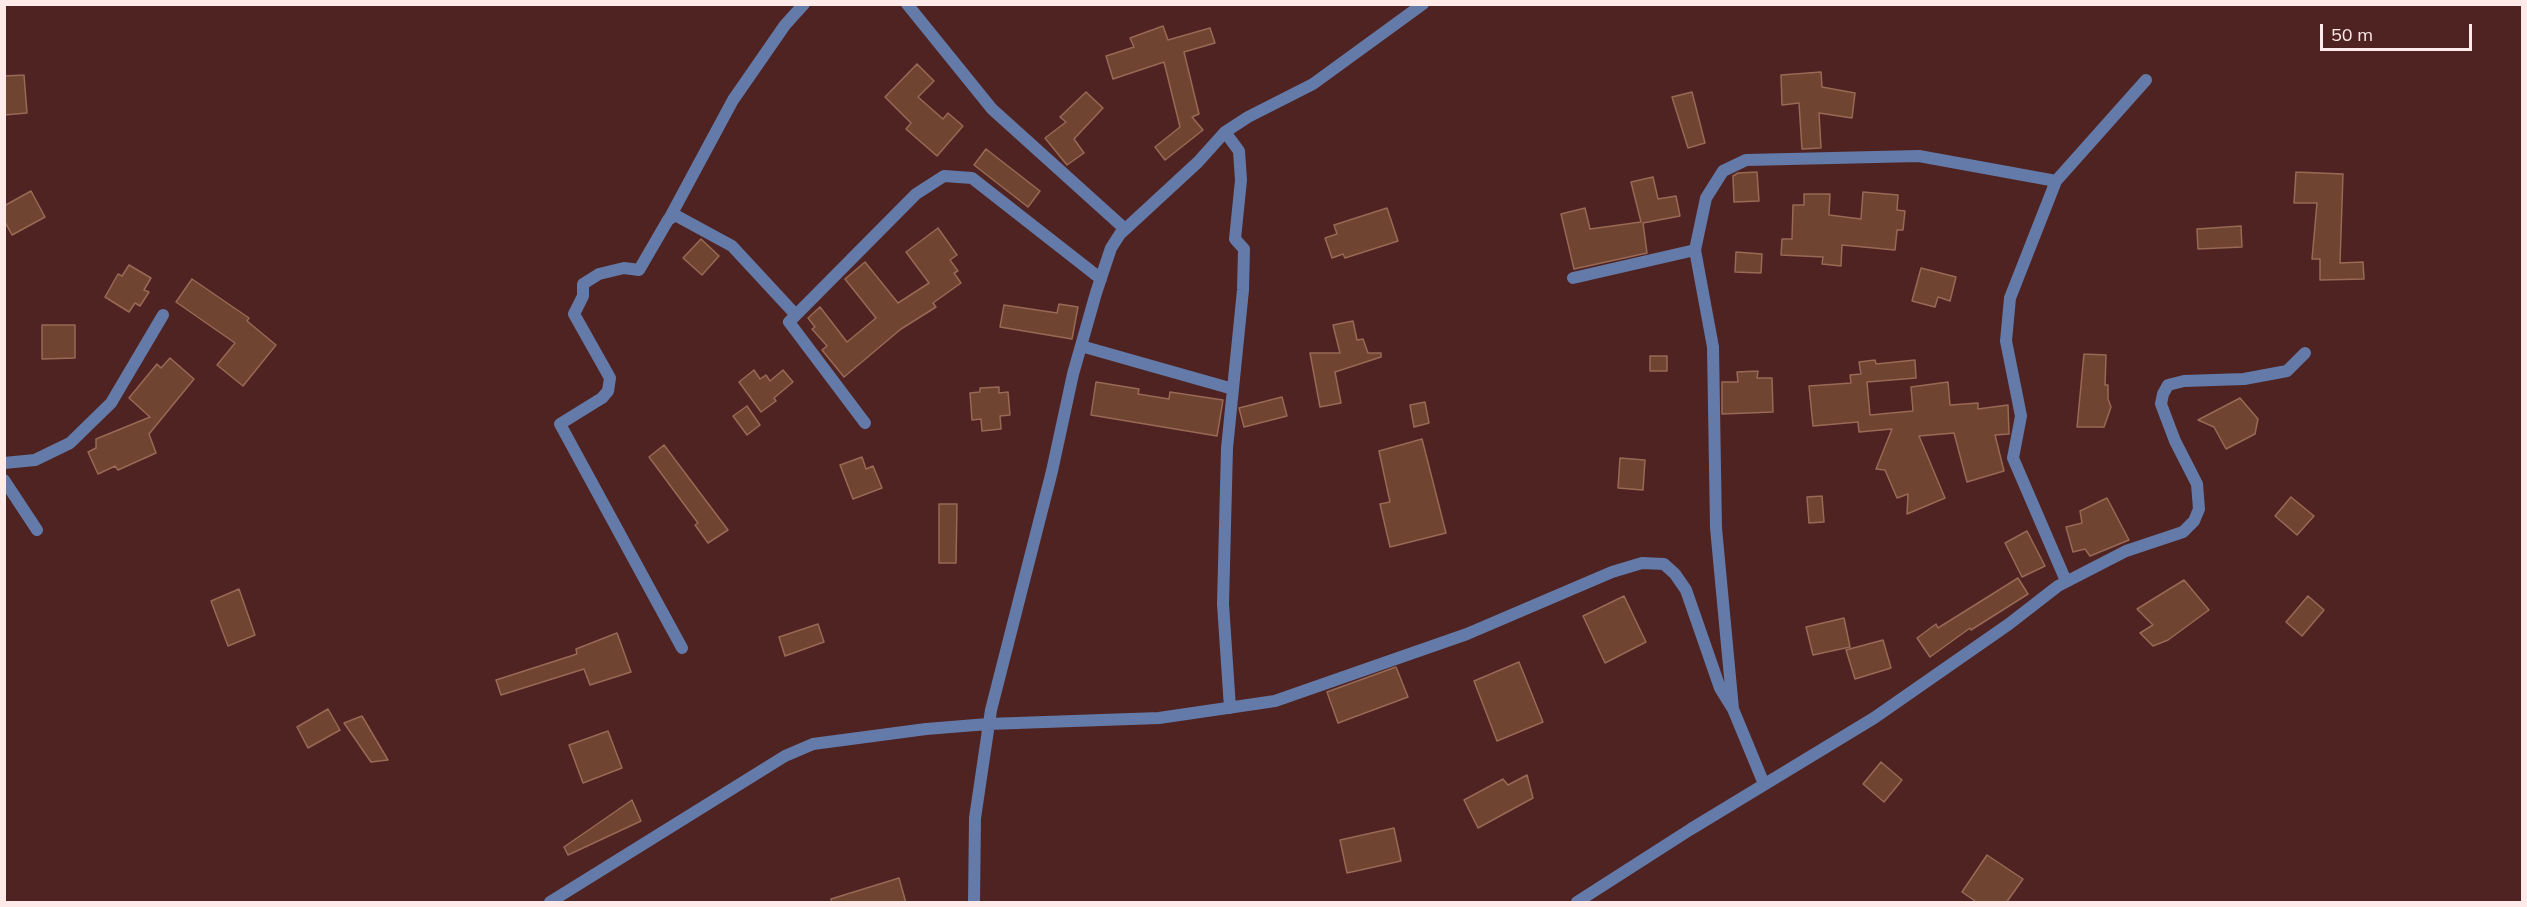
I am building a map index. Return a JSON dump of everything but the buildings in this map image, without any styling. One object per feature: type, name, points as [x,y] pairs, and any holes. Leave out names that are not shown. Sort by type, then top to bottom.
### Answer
[{"type":"street","points":[[682,648],[560,424],[602,398],[608,391],[610,378],[574,314],[583,296],[583,284],[599,274],[624,268],[639,270],[733,100],[785,25],[804,4]]},
{"type":"street","points":[[907,4],[992,109],[1125,229]]},
{"type":"street","points":[[974,903],[975,818],[988,724],[1081,346],[1111,248],[1125,229],[1198,162],[1225,132],[1248,117],[1313,84],[1423,4]]},
{"type":"street","points":[[2066,581],[2013,458],[2021,416],[2006,341],[2010,298],[2056,181],[2146,80]]},
{"type":"street","points":[[1225,132],[1239,152],[1241,180],[1235,239],[1244,249],[1243,290],[1227,448],[1223,604],[1230,708]]},
{"type":"street","points":[[1733,708],[1716,528],[1713,347],[1695,250],[1706,198],[1723,171],[1746,160],[1919,156],[2056,181]]},
{"type":"street","points":[[865,423],[789,322],[916,194],[944,176],[972,178],[1101,279]]},
{"type":"street","points":[[668,220],[675,215],[732,246],[795,314]]},
{"type":"street","points":[[1573,278],[1695,250]]},
{"type":"street","points":[[4,463],[34,460],[70,443],[111,403],[163,315]]},
{"type":"street","points":[[1081,346],[1233,389]]},
{"type":"street","points":[[1577,903],[1764,784],[1874,718],[2066,581],[2126,551],[2183,532],[2194,521],[2199,509],[2197,484],[2175,441],[2161,404],[2168,385],[2184,381],[2244,378],[2287,371],[2305,353]]},
{"type":"street","points":[[4,480],[37,530]]},
{"type":"street","points":[[550,903],[785,756],[813,744],[926,729],[988,724],[1159,718],[1275,701],[1467,634],[1612,572],[1642,562],[1664,564],[1675,574],[1686,590],[1720,688],[1733,708],[1764,784]]}]
